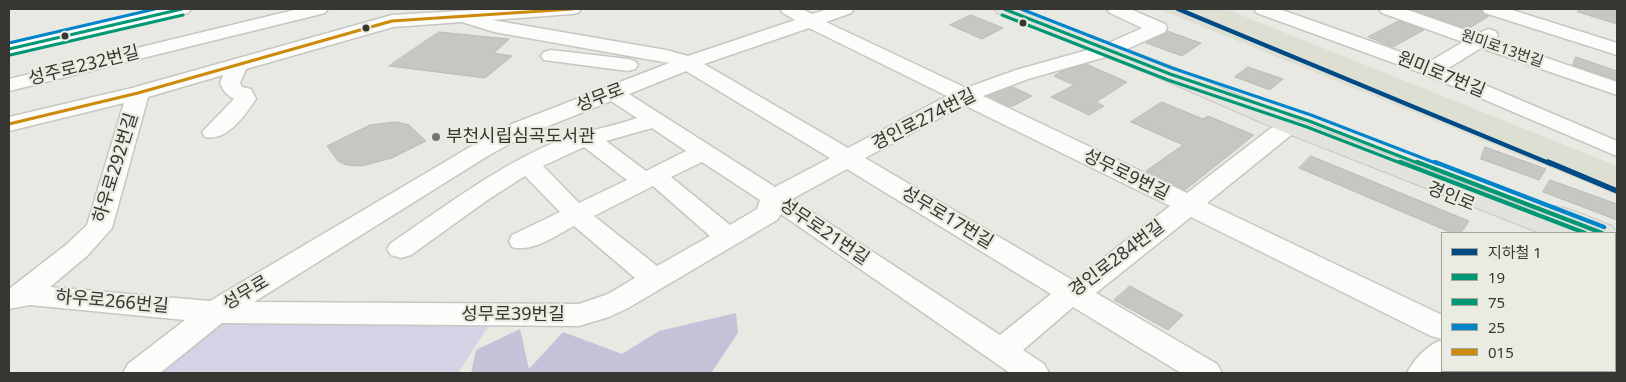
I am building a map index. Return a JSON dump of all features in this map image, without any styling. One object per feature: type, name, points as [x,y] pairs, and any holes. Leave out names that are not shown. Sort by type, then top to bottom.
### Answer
[{"type":"main road","name":"경인로","points":[[1004,9],[1170,74],[1290,126],[1563,232]]},
{"type":"main road","name":"경인로","points":[[1170,74],[1283,130],[1538,232]]},
{"type":"main road","name":"경인로","points":[[1170,74],[1309,120],[1599,232]]},
{"type":"street","points":[[9,49],[147,13],[182,9]]},
{"type":"street","name":"성주로232번길","points":[[9,85],[319,9]]},
{"type":"street","points":[[9,124],[138,94],[392,21],[433,13],[464,16],[572,9]]},
{"type":"street","name":"성무로9번길","points":[[789,9],[810,21],[1441,328]]},
{"type":"street","name":"성무로","points":[[138,373],[215,312],[512,133],[688,64],[846,9]]},
{"type":"street","name":"경인로274번길","points":[[774,198],[964,96],[1024,74],[1109,50],[1158,28],[1116,9]]},
{"type":"street","name":"원미로7번길","points":[[1263,9],[1431,70],[1617,149]]},
{"type":"street","name":"원미로13번길","points":[[1388,9],[1617,89]]},
{"type":"street","points":[[1491,9],[1524,13],[1617,50]]},
{"type":"street","points":[[147,13],[159,48],[168,85]]},
{"type":"street","points":[[1431,70],[1524,13]]},
{"type":"street","name":"성무로17번길","points":[[464,16],[494,26],[666,56],[688,64],[1206,373]]},
{"type":"street","points":[[551,56],[633,66],[688,64]]},
{"type":"street","points":[[212,132],[234,113],[245,99],[243,94],[234,91],[230,84],[236,67]]},
{"type":"street","points":[[1170,74],[1308,126],[1575,232]]},
{"type":"street","name":"성무로21번길","points":[[613,92],[774,198],[1032,373]]},
{"type":"street","name":"하우로292번길","points":[[14,298],[77,250],[98,228],[138,94]]},
{"type":"street","points":[[401,249],[472,200],[529,165],[564,147],[588,139],[620,132],[654,120]]},
{"type":"street","name":"경인로284번길","points":[[1000,352],[1066,297],[1075,295],[1283,130]]},
{"type":"street","points":[[588,139],[649,178],[728,237]]},
{"type":"street","points":[[522,241],[703,152]]},
{"type":"street","points":[[529,165],[551,191],[656,280]]},
{"type":"street","name":"성무로39번길","points":[[215,312],[578,315],[618,302],[768,214],[774,198]]},
{"type":"street","name":"하우로266번길","points":[[14,298],[30,295],[215,312]]},
{"type":"street","points":[[1423,373],[1441,353]]},
{"type":"shaded area","points":[[1159,9],[1226,9],[1617,166],[1617,195]]},
{"type":"shaded area","points":[[736,313],[738,333],[711,373],[471,373],[476,350],[520,329],[529,369],[563,332],[622,354],[659,331]]},
{"type":"shaded area","points":[[218,317],[491,322],[458,373],[144,373]]},
{"type":"building","points":[[1410,9],[1480,9],[1489,16],[1468,29]]},
{"type":"building","points":[[1579,9],[1617,9],[1617,24],[1578,12]]},
{"type":"building","points":[[971,15],[1003,28],[982,39],[950,25]]},
{"type":"building","points":[[1399,21],[1424,30],[1393,47],[1368,37]]},
{"type":"building","points":[[1167,31],[1201,43],[1182,56],[1146,43]]},
{"type":"building","points":[[439,32],[509,39],[494,53],[512,56],[485,78],[389,66]]},
{"type":"building","points":[[1576,57],[1617,71],[1617,80],[1573,65]]},
{"type":"building","points":[[1086,64],[1127,82],[1096,102],[1104,106],[1089,115],[1051,97],[1074,85],[1054,76],[1062,71]]},
{"type":"building","points":[[1248,67],[1283,79],[1270,90],[1235,77]]},
{"type":"building","points":[[1013,87],[1032,96],[1011,107],[988,96]]},
{"type":"building","points":[[1162,102],[1203,119],[1208,116],[1254,135],[1185,190],[1146,171],[1183,145],[1131,122]]},
{"type":"building","points":[[396,122],[409,125],[426,141],[392,158],[362,166],[346,165],[338,161],[327,146],[370,125]]},
{"type":"building","points":[[1485,147],[1546,169],[1539,180],[1481,159]]},
{"type":"building","points":[[1311,156],[1469,221],[1462,232],[1450,232],[1299,168]]},
{"type":"building","points":[[1550,180],[1617,204],[1617,220],[1543,192]]},
{"type":"building","points":[[1130,286],[1183,315],[1168,330],[1114,300]]},
{"type":"metro line","name":"1","points":[[1178,9],[1617,191]]},
{"type":"transit line","name":"25","points":[[9,43],[155,9]]},
{"type":"transit line","name":"19","points":[[9,49],[182,9]]},
{"type":"transit line","name":"015","points":[[9,124],[138,93],[392,21],[572,9]]},
{"type":"transit line","name":"19","points":[[1004,9],[1170,74],[1309,121],[1599,232]]},
{"type":"transit line","name":"25","points":[[1021,9],[1172,68],[1311,115],[1604,227]]},
{"type":"transit line","name":"75","points":[[10,55],[183,15]]},
{"type":"transit line","name":"75","points":[[1002,15],[1168,80],[1307,127],[1582,232]]},
{"type":"place","name":"부천시립심곡도서관","points":[[436,137]]}]
